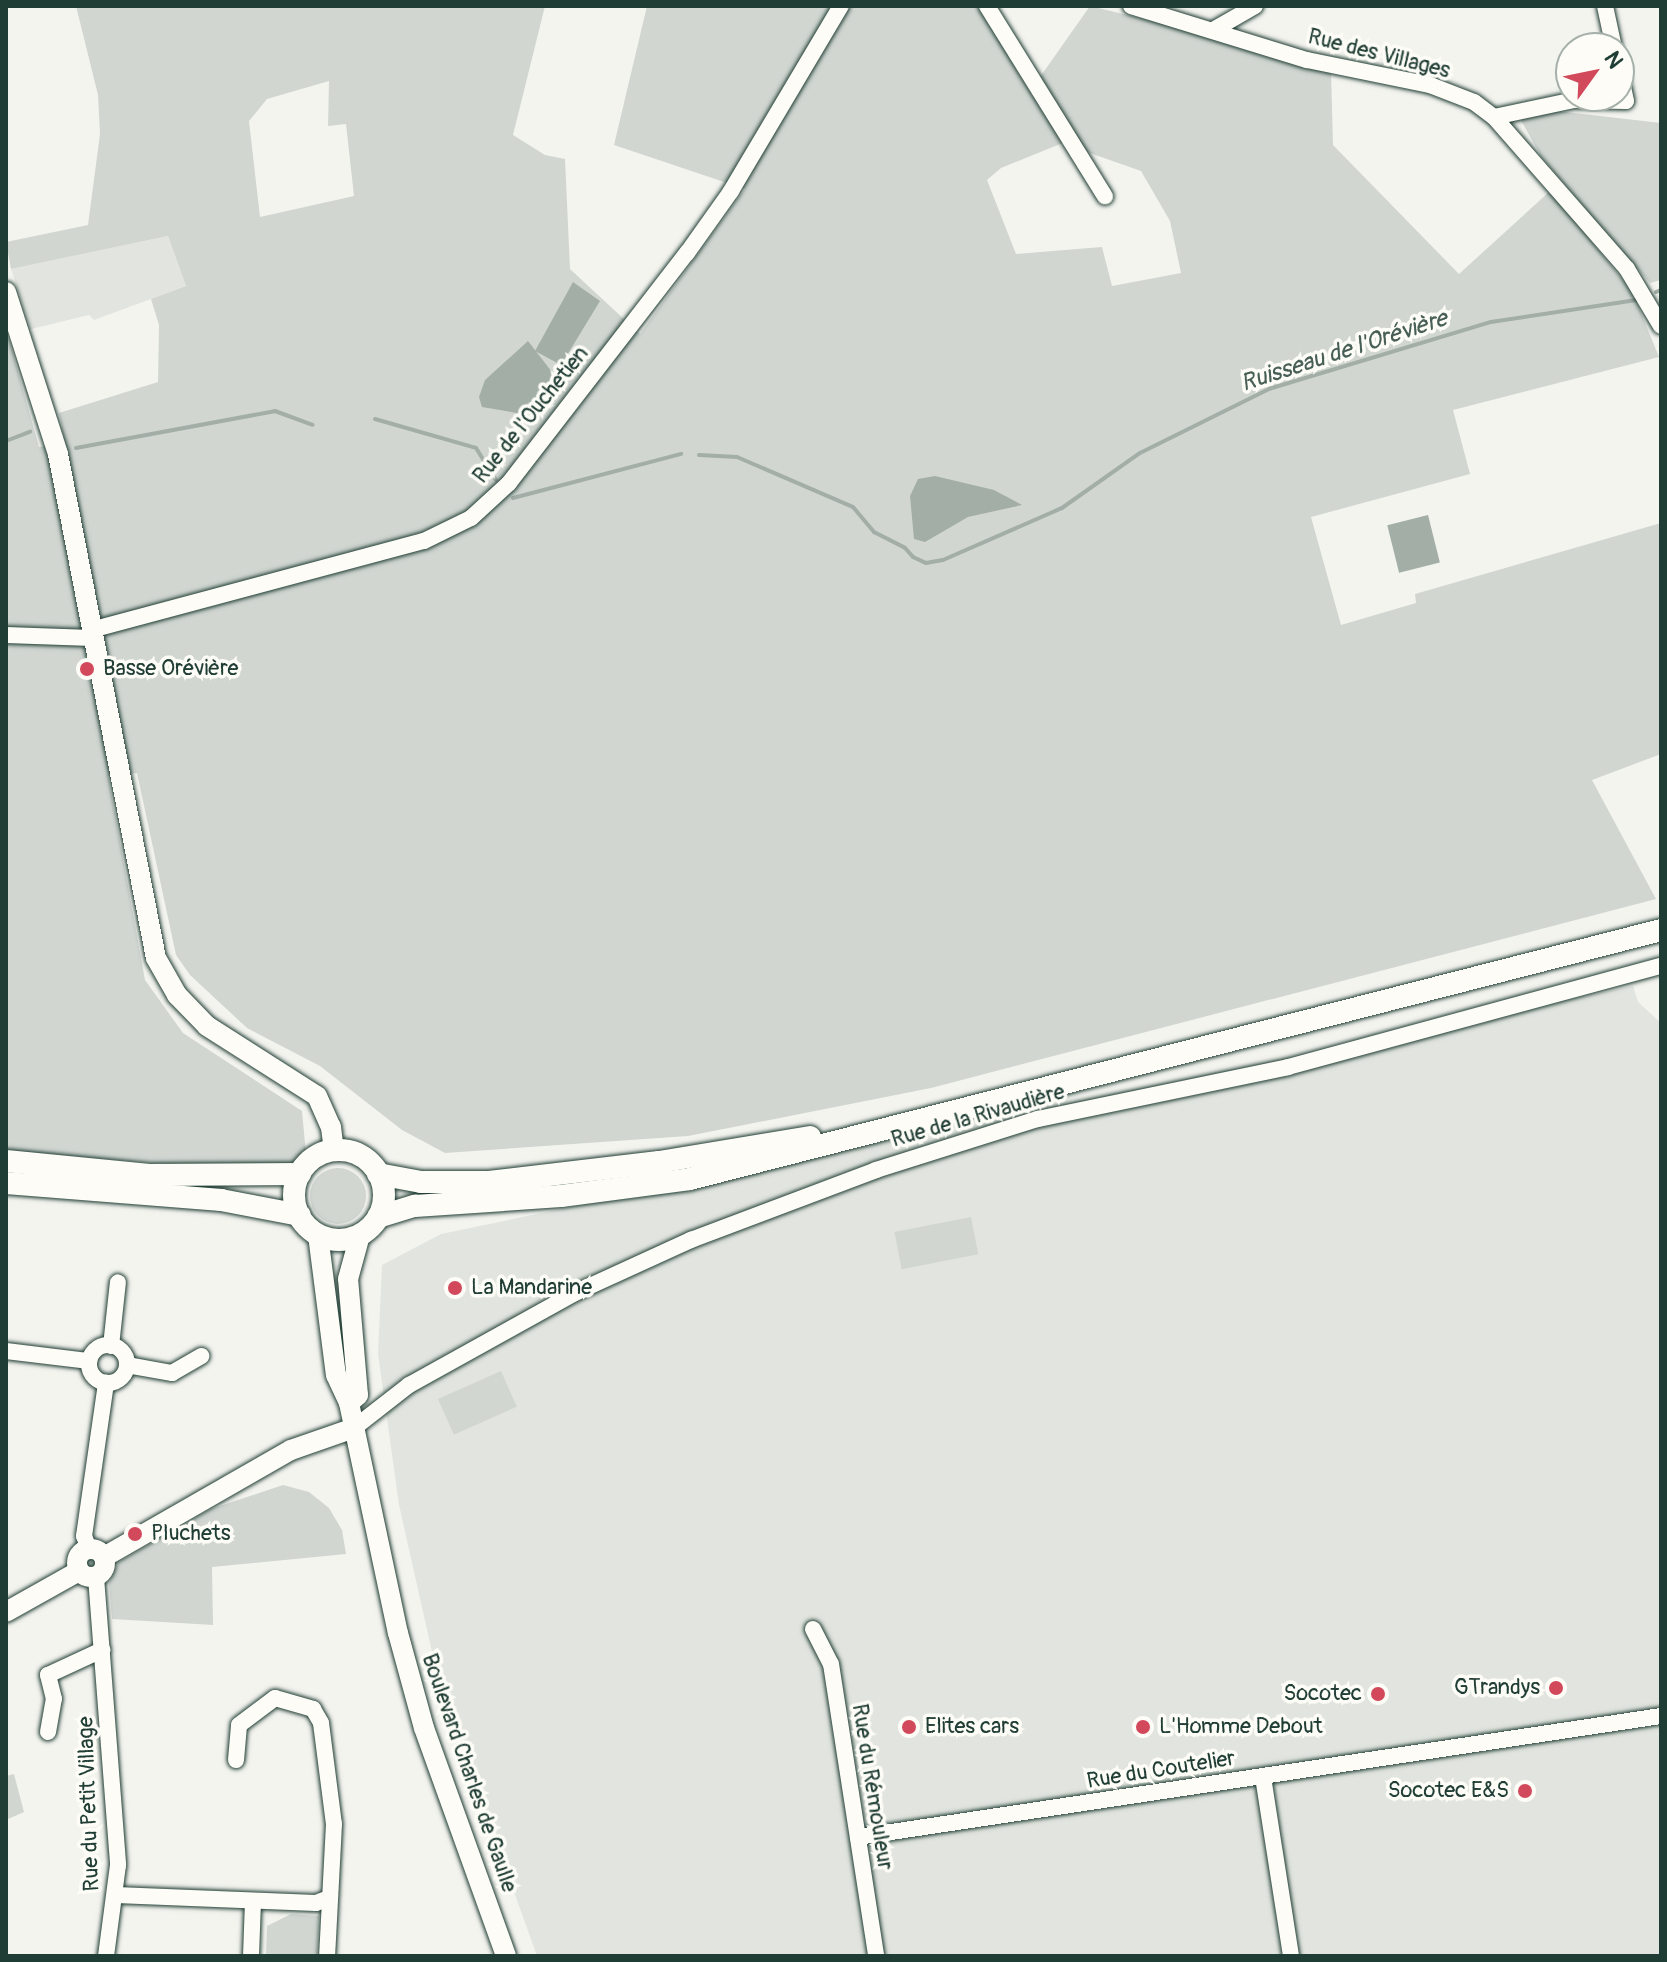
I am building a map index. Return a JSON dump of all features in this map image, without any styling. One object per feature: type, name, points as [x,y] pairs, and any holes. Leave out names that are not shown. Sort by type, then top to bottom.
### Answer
[{"type":"main road","points":[[378,1217],[384,1195],[378,1174],[366,1159],[334,1150],[311,1160],[300,1174],[294,1195],[300,1215],[318,1235],[332,1239],[360,1235],[378,1217],[415,1206],[561,1196],[690,1179],[1661,930]]},
{"type":"main road","points":[[378,1174],[421,1182],[562,1175],[941,1113]]},
{"type":"main road","points":[[6,1161],[163,1176],[300,1174]]},
{"type":"main road","points":[[6,1183],[234,1201],[300,1215]]},
{"type":"street","name":"Rue de l'Ouchetien","points":[[6,635],[92,634],[424,541],[471,518],[509,483],[687,253],[731,191],[841,6]]},
{"type":"street","points":[[987,6],[1105,196]]},
{"type":"street","name":"Rue des Villages","points":[[1131,6],[1215,29],[1307,60],[1430,85],[1474,102],[1494,117],[1627,269],[1661,326]]},
{"type":"street","points":[[1215,29],[1255,6]]},
{"type":"street","points":[[1605,6],[1611,32]]},
{"type":"street","points":[[1494,117],[1555,104]]},
{"type":"street","points":[[6,292],[58,454],[148,928],[161,968],[207,1026],[317,1096],[331,1127],[334,1150]]},
{"type":"street","name":"Rue de la Rivaudière","points":[[354,1428],[409,1385],[587,1287],[691,1240],[888,1165],[1038,1119],[1288,1067],[1661,966]]},
{"type":"street","points":[[318,1235],[336,1375],[349,1403],[358,1395],[348,1279],[360,1235]]},
{"type":"street","points":[[111,1346],[118,1282]]},
{"type":"street","points":[[111,1346],[123,1353],[127,1365],[119,1380],[106,1383],[93,1376],[89,1361],[97,1349],[111,1346]]},
{"type":"street","points":[[6,1351],[89,1361]]},
{"type":"street","points":[[127,1365],[172,1373],[201,1356]]},
{"type":"street","points":[[97,1553],[84,1536],[106,1383]]},
{"type":"street","name":"Boulevard Charles de Gaulle","points":[[349,1403],[424,1728],[506,1956]]},
{"type":"street","points":[[6,1612],[88,1574],[79,1555],[97,1553],[291,1450],[354,1428]]},
{"type":"street","name":"Rue du Petit Village","points":[[88,1574],[102,1650],[116,1895],[106,1956]]},
{"type":"street","name":"Rue du Rémouleur","points":[[813,1629],[831,1664],[876,1956]]},
{"type":"street","name":"Rue du Petit Village","points":[[48,1732],[54,1699],[48,1675],[102,1650]]},
{"type":"street","points":[[236,1760],[239,1725],[275,1698],[313,1709],[321,1723],[334,1824],[327,1956]]},
{"type":"street","name":"Rue du Coutelier","points":[[858,1837],[1661,1716]]},
{"type":"street","points":[[1263,1777],[1291,1956]]},
{"type":"street","points":[[116,1895],[316,1903],[329,1898]]},
{"type":"street","points":[[251,1956],[253,1902]]},
{"type":"shaded area","points":[[76,6],[545,6],[513,135],[545,155],[565,159],[570,269],[640,334],[745,189],[614,145],[647,6],[981,6],[1065,142],[1001,168],[987,180],[1016,254],[1102,247],[1112,286],[1181,273],[1170,221],[1141,171],[1084,151],[1040,77],[1090,6],[1210,35],[1331,72],[1333,145],[1459,274],[1550,191],[1632,291],[1659,357],[1453,410],[1470,474],[1311,517],[1341,625],[1416,603],[1415,594],[1661,523],[1661,754],[1592,780],[1656,899],[931,1088],[688,1136],[445,1153],[402,1130],[320,1066],[247,1028],[190,975],[176,955],[137,773],[108,776],[145,980],[183,1033],[302,1111],[306,1154],[292,1163],[194,1166],[6,1151],[6,329],[39,447],[65,443],[59,413],[158,382],[159,325],[151,299],[186,286],[168,236],[11,269],[6,242],[88,225],[100,134],[98,95]],"holes":[[[329,81],[328,126],[346,124],[354,196],[260,217],[249,121],[267,99]]]},
{"type":"shaded area","points":[[1548,110],[1661,123],[1661,280],[1650,283],[1542,158],[1518,115]]},
{"type":"shaded area","points":[[168,236],[186,286],[94,320],[89,315],[31,329],[11,269]]},
{"type":"shaded area","points":[[573,282],[600,301],[561,365],[535,351]]},
{"type":"shaded area","points":[[528,341],[552,372],[553,384],[528,415],[482,407],[479,397],[485,380]]},
{"type":"shaded area","points":[[935,476],[994,490],[1022,505],[968,517],[925,542],[914,539],[910,496],[918,479]]},
{"type":"shaded area","points":[[1428,515],[1440,563],[1399,573],[1387,525]]},
{"type":"shaded area","points":[[1633,986],[1638,1002],[1661,1023],[1661,1956],[537,1956],[439,1683],[399,1505],[378,1354],[382,1265],[441,1234]]},
{"type":"shaded area","points":[[338,1168],[358,1176],[366,1196],[358,1216],[338,1224],[318,1216],[310,1196],[318,1176]]},
{"type":"shaded area","points":[[971,1217],[978,1254],[902,1269],[894,1232]]},
{"type":"shaded area","points":[[501,1371],[517,1407],[454,1435],[438,1399]]},
{"type":"shaded area","points":[[283,1485],[309,1492],[329,1508],[342,1530],[346,1554],[212,1567],[213,1625],[112,1619],[109,1583],[119,1562],[211,1509]]},
{"type":"shaded area","points":[[14,1774],[24,1812],[6,1820],[6,1776]]},
{"type":"shaded area","points":[[291,1914],[319,1916],[317,1956],[266,1956],[267,1926]]},
{"type":"waterway","name":"Ruisseau de l'Orévière","points":[[1656,292],[1661,290]]},
{"type":"waterway","name":"Ruisseau de l'Orévière","points":[[699,455],[737,457],[853,507],[874,532],[926,563],[943,560],[1062,508],[1140,453],[1269,389],[1491,322],[1636,300]]},
{"type":"waterway","name":"Ruisseau de l'Orévière","points":[[76,448],[275,411],[313,425]]},
{"type":"waterway","name":"Ruisseau de l'Orévière","points":[[375,419],[476,448],[496,480]]},
{"type":"waterway","name":"Ruisseau de l'Orévière","points":[[6,441],[30,432]]},
{"type":"waterway","name":"Ruisseau de l'Orévière","points":[[513,498],[681,454]]},
{"type":"place","name":"Basse Orévière","points":[[87,669]]},
{"type":"place","name":"La Mandarine","points":[[455,1288]]},
{"type":"place","name":"Pluchets","points":[[135,1534]]},
{"type":"place","name":"GTrandys","points":[[1556,1688]]},
{"type":"place","name":"Socotec","points":[[1378,1694]]},
{"type":"place","name":"Elites cars","points":[[909,1727]]},
{"type":"place","name":"L'Homme Debout","points":[[1143,1727]]},
{"type":"place","name":"Socotec E&S","points":[[1525,1791]]}]
